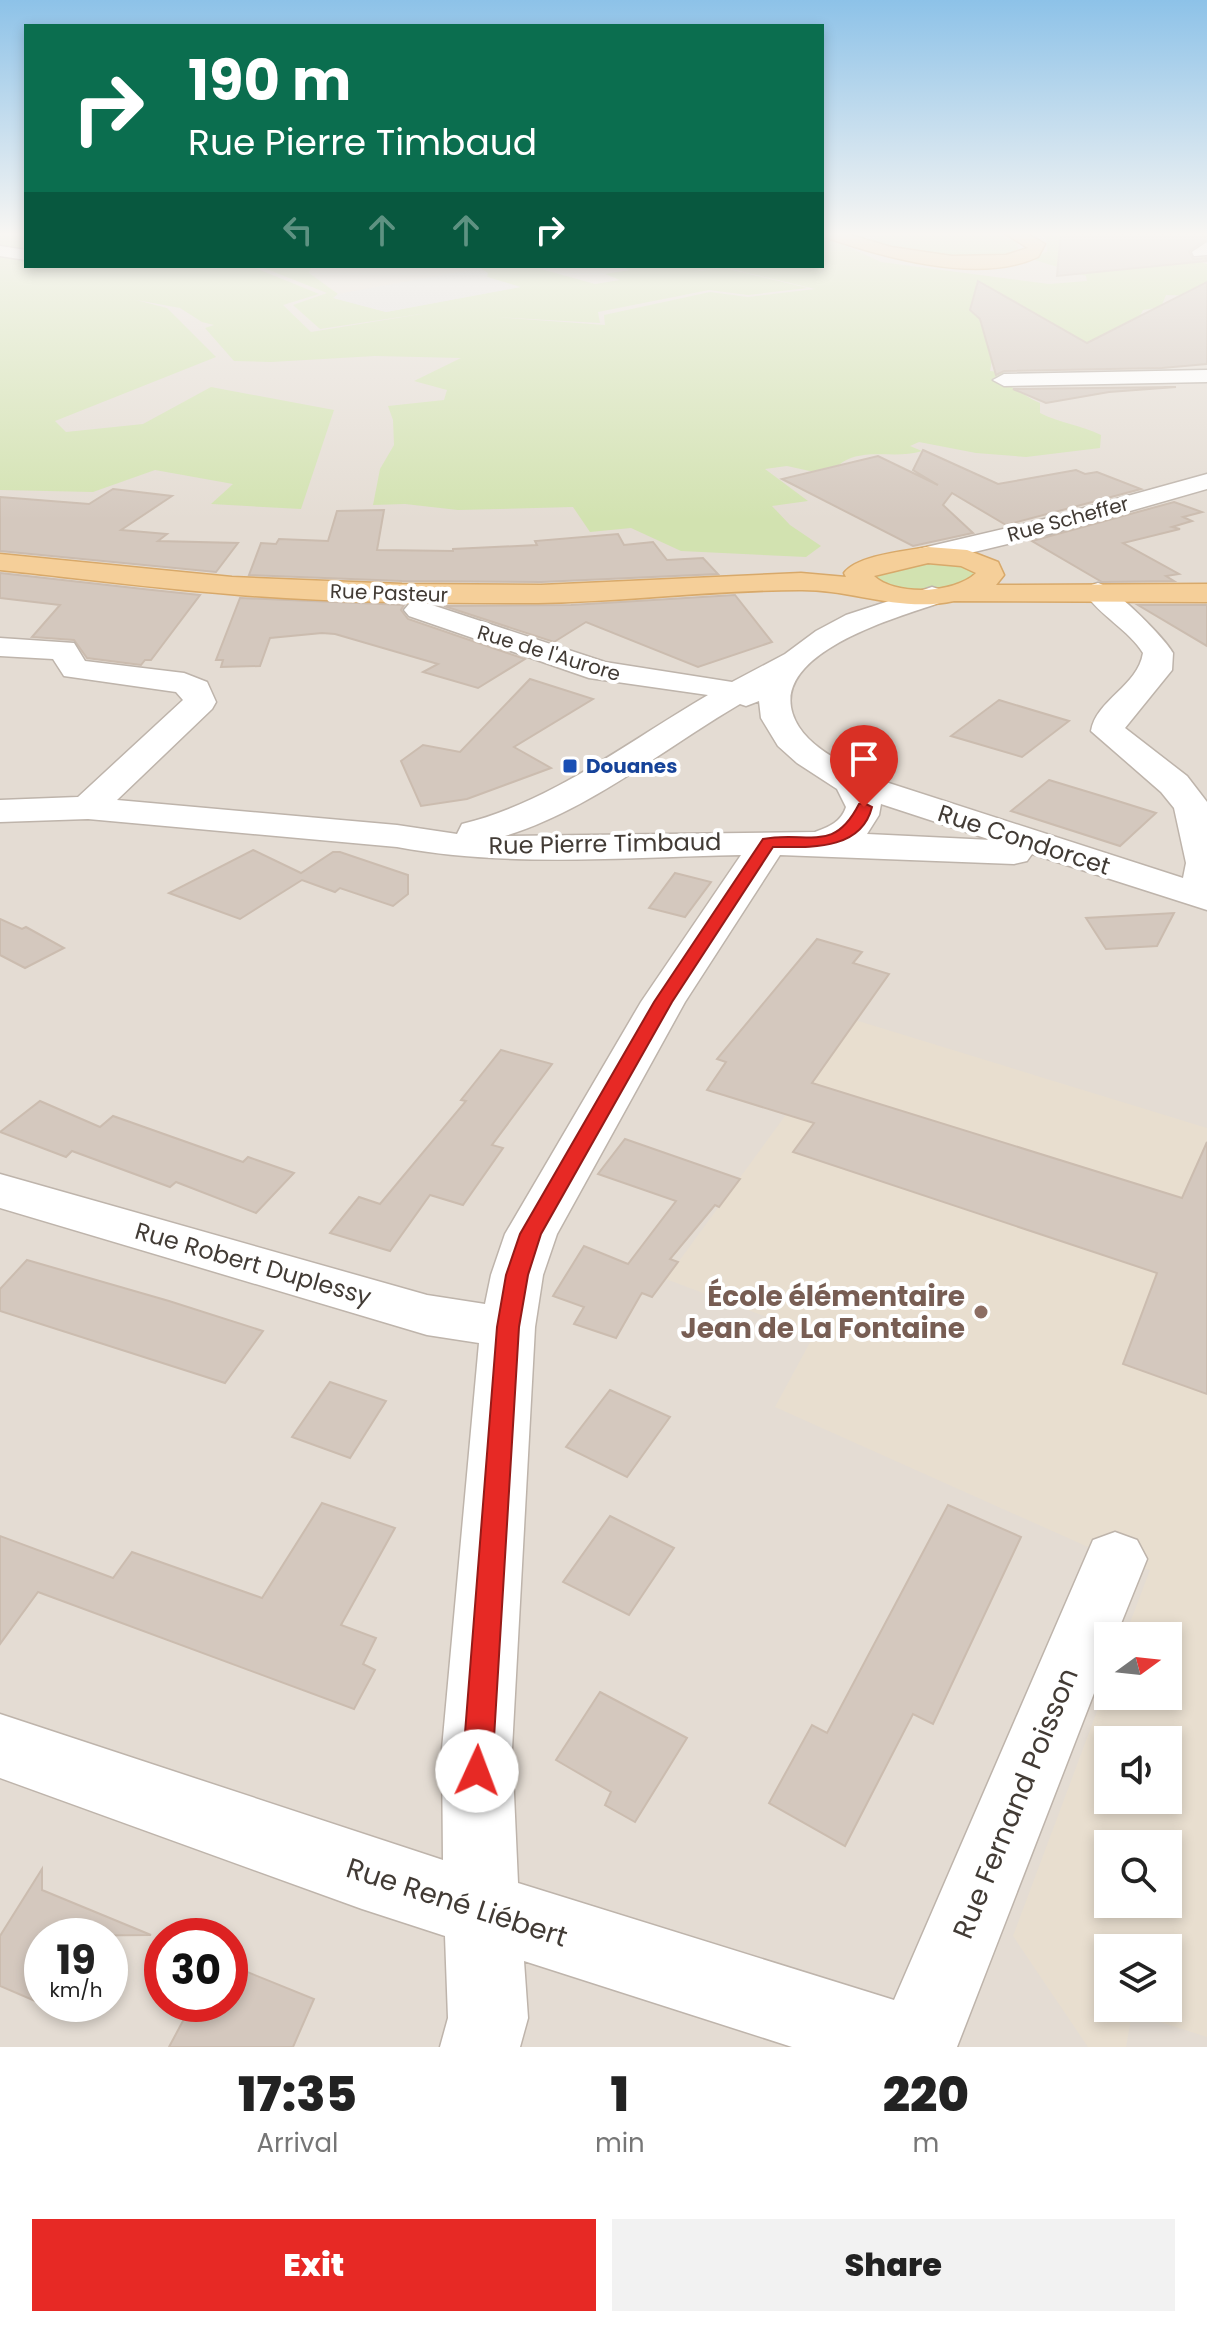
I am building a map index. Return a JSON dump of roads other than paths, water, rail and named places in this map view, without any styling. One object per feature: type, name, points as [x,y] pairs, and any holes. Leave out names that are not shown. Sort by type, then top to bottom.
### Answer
[{"type":"main road","points":[[868,581],[928,555],[967,558],[988,568],[1055,587],[1098,592],[1207,593]]},
{"type":"main road","name":"Rue Pasteur","points":[[0,562],[232,586],[438,594],[570,593],[778,581],[868,581],[906,597],[1098,592]]},
{"type":"main road","points":[[940,595],[982,585],[990,575],[988,568]]},
{"type":"street","points":[[1004,380],[1207,376]]},
{"type":"street","name":"Rue Scheffer","points":[[928,555],[1031,531],[1204,483]]},
{"type":"street","points":[[856,621],[868,581]]},
{"type":"street","points":[[1098,592],[1113,612],[1145,635],[1158,653],[1156,670],[1109,724],[1108,731],[1174,784],[1192,807],[1205,863],[1203,894]]},
{"type":"street","points":[[776,704],[782,676],[792,662],[856,621],[940,595]]},
{"type":"street","name":"Rue de l'Aurore","points":[[419,610],[600,671],[734,692],[776,704]]},
{"type":"street","points":[[0,647],[63,650],[75,669],[184,683],[196,689],[200,702],[88,808]]},
{"type":"street","name":"Rue Pierre Timbaud","points":[[0,811],[88,808],[397,836],[441,837],[495,828],[527,817],[590,782],[734,692],[792,662]]},
{"type":"street","name":"Rue Condorcet","points":[[776,704],[777,718],[786,733],[801,748],[851,783],[1074,856],[1203,894]]},
{"type":"street","points":[[590,782],[570,802],[568,819],[575,828],[586,834],[627,844]]},
{"type":"street","name":"Rue Pierre Timbaud","points":[[397,836],[440,844],[501,847],[792,842],[849,832],[861,821],[864,807],[851,783]]},
{"type":"street","points":[[480,2047],[488,2018],[477,1814],[477,1749],[508,1327],[517,1275],[531,1234],[663,1002],[792,842],[1074,856]]},
{"type":"street","name":"Rue Robert Duplessy","points":[[0,1191],[427,1315],[508,1327]]},
{"type":"street","name":"Rue Fernand Poisson","points":[[916,2047],[1115,1559]]},
{"type":"street","name":"Rue René Liébert","points":[[0,1746],[362,1872],[916,2047]]},
{"type":"place","name":"Douanes","points":[[570,766]]},
{"type":"place","name":"École élémentaire Jean de La Fontaine","points":[[981,1312]]}]
